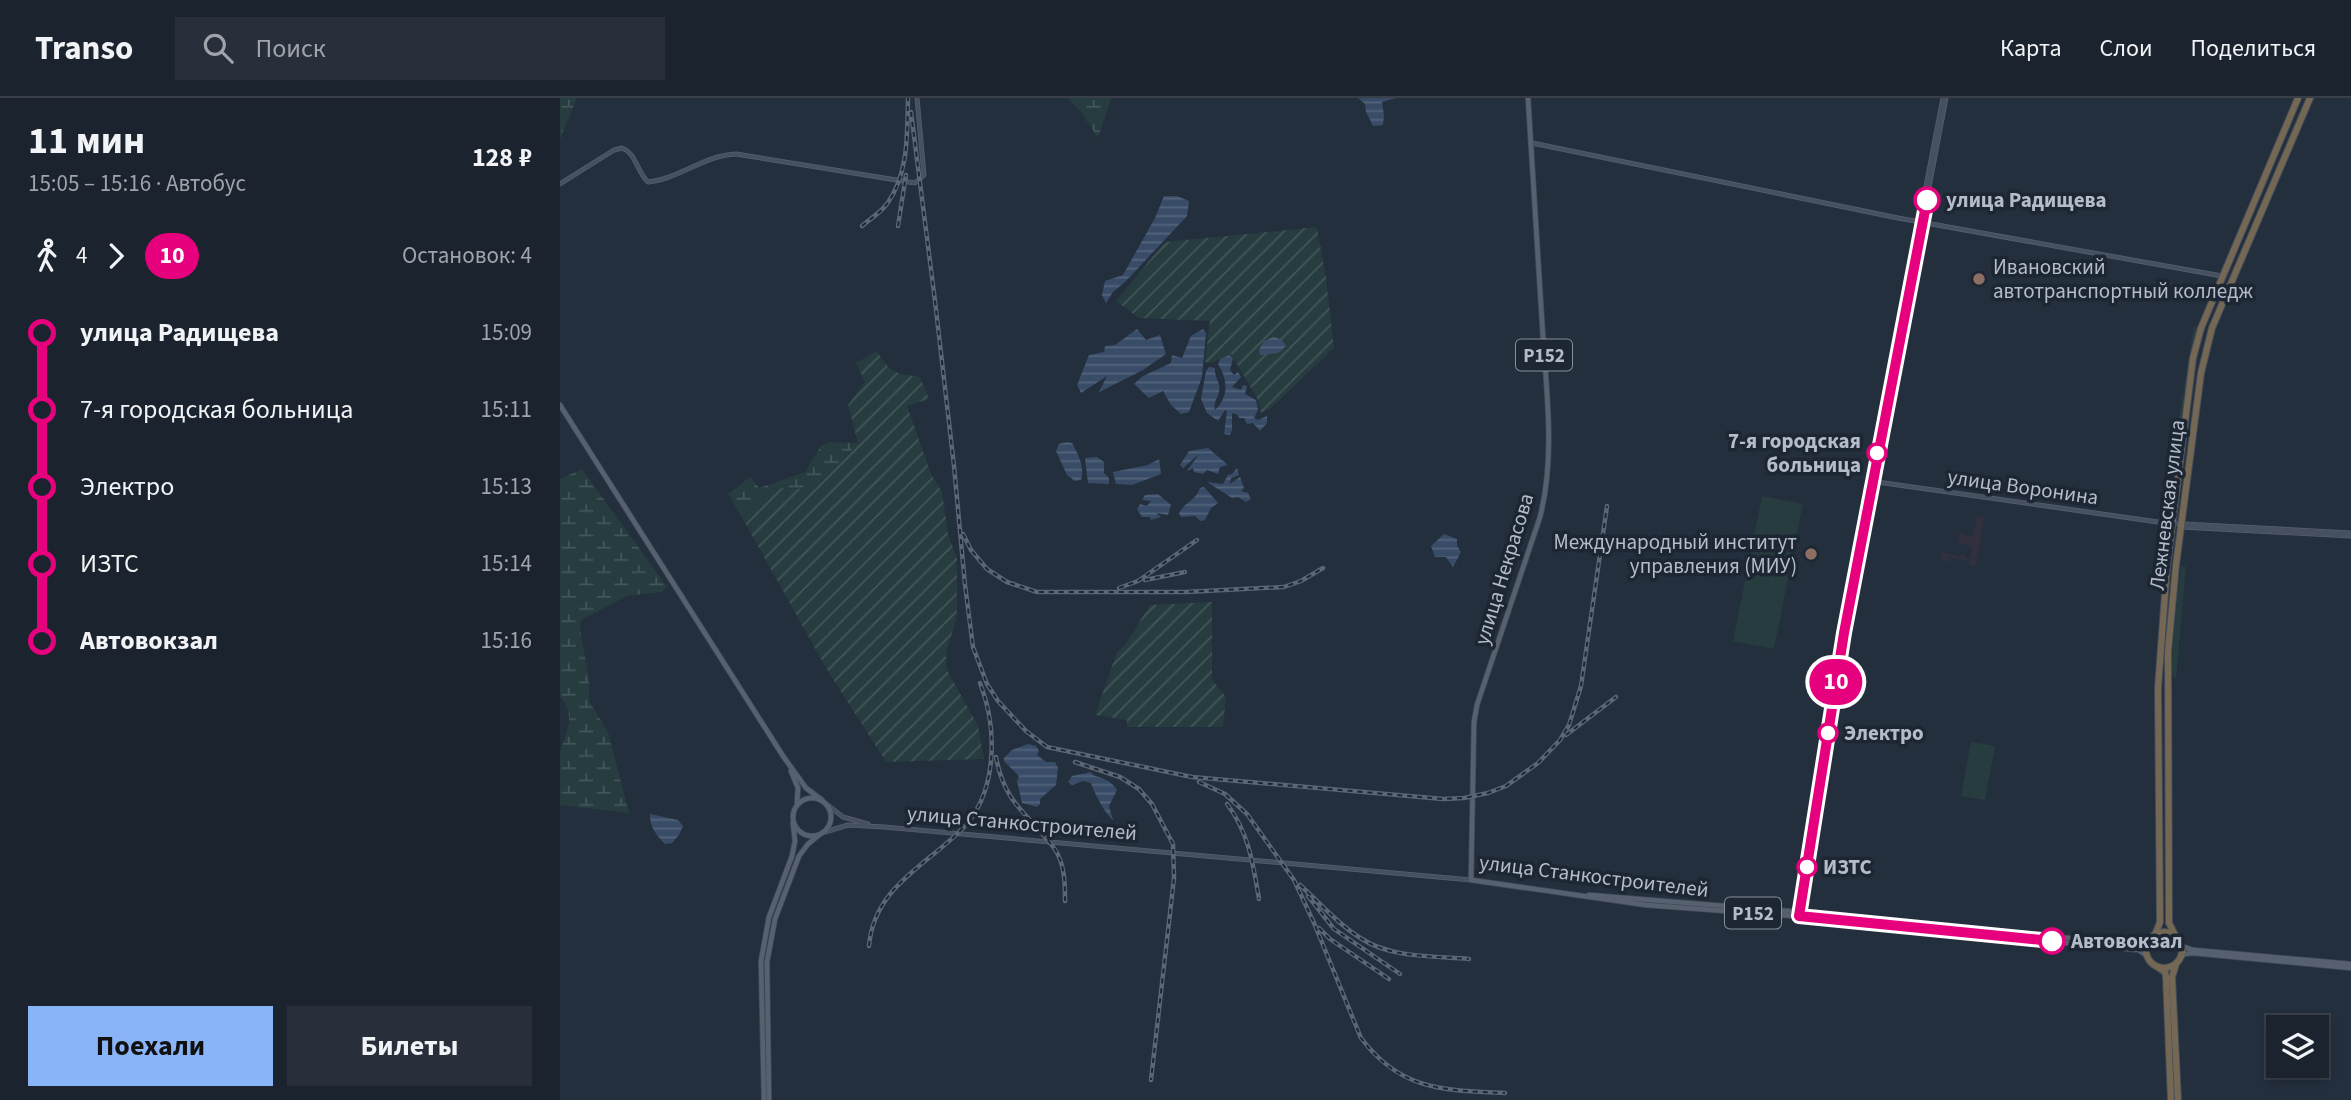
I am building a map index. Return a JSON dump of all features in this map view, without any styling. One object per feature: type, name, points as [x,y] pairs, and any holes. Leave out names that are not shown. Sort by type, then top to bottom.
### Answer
[{"type":"highway","name":"Лежневская улица","points":[[2153,937],[2160,925],[2158,677],[2172,524],[2193,358],[2201,328],[2222,276],[2298,98]]},
{"type":"highway","name":"Лежневская улица","points":[[2178,940],[2169,923],[2167,689],[2174,590],[2201,373],[2209,339],[2310,98]]},
{"type":"highway","points":[[2171,1100],[2165,975],[2147,956],[2147,946],[2153,937],[2166,933],[2178,940],[2182,950],[2172,977],[2178,1100]]},
{"type":"highway","points":[[2156,966],[2167,968],[2178,961]]},
{"type":"main road","points":[[560,184],[614,150],[622,148],[630,152],[643,178],[650,182],[721,156],[736,154],[910,183],[918,182],[924,175],[917,98]]},
{"type":"main road","name":"улица Некрасова","points":[[1471,879],[1472,739],[1476,713],[1540,517],[1549,450],[1528,98]]},
{"type":"main road","points":[[1797,914],[1870,481],[1944,98]]},
{"type":"main road","points":[[1532,143],[1921,222],[2222,276]]},
{"type":"main road","name":"улица Станкостроителей","points":[[560,405],[786,761],[806,788],[837,814],[884,827]]},
{"type":"main road","name":"улица Воронина","points":[[1870,481],[2182,526],[2351,534]]},
{"type":"main road","name":"улица Станкостроителей","points":[[786,761],[798,788],[796,806]]},
{"type":"main road","points":[[805,799],[824,802],[831,814],[831,820],[799,856],[775,919],[768,962],[767,1100],[761,961],[769,917],[792,856],[795,841],[792,817],[796,806],[805,799]]},
{"type":"main road","points":[[793,823],[807,836],[822,833]]},
{"type":"main road","name":"улица Станкостроителей","points":[[822,833],[848,825],[884,827],[1450,877],[1633,900],[2139,945],[2144,945],[2153,937]]},
{"type":"main road","name":"улица Станкостроителей","points":[[1797,914],[2141,950],[2147,956]]},
{"type":"main road","points":[[2178,940],[2184,947],[2193,950],[2302,962]]},
{"type":"main road","points":[[2178,961],[2184,954],[2193,954],[2351,966]]},
{"type":"shaded area","points":[[1977,516],[1984,517],[1976,566],[1969,565],[1970,561],[1949,557],[1948,562],[1941,560],[1942,552],[1960,557],[1965,555],[1965,558],[1970,559],[1972,546],[1958,543],[1960,533],[1973,537]]},
{"type":"green space","points":[[560,98],[577,98],[560,139]]},
{"type":"green space","points":[[1068,98],[1111,98],[1098,138],[1081,112]]},
{"type":"green space","points":[[1317,227],[1334,348],[1271,408],[1261,413],[1257,398],[1231,354],[1211,363],[1205,362],[1210,321],[1139,318],[1116,301],[1165,242]]},
{"type":"green space","points":[[2194,326],[2198,328],[2184,392],[2180,432],[2177,430]]},
{"type":"green space","points":[[877,351],[894,371],[920,377],[929,399],[907,406],[931,474],[942,492],[948,534],[957,558],[957,610],[946,652],[947,670],[978,726],[984,759],[886,762],[826,668],[740,514],[776,488],[815,489],[858,443],[848,405],[865,382],[856,363]]},
{"type":"green space","points":[[828,442],[858,443],[815,489],[776,488],[740,514],[728,494],[750,477],[759,488],[805,472],[821,446]]},
{"type":"green space","points":[[582,469],[667,587],[662,592],[627,596],[581,620],[580,629],[589,679],[589,701],[608,732],[629,813],[560,805],[560,754],[569,718],[560,696],[560,479]]},
{"type":"green space","points":[[1762,496],[1803,504],[1774,649],[1733,641]]},
{"type":"green space","points":[[2181,567],[2186,567],[2176,679],[2171,674]]},
{"type":"green space","points":[[1212,602],[1212,680],[1226,697],[1223,727],[1127,727],[1127,720],[1095,715],[1117,652],[1125,645],[1150,605]]},
{"type":"green space","points":[[1971,742],[1995,746],[1985,800],[1961,796]]},
{"type":"water","points":[[1358,98],[1396,98],[1382,102],[1383,125],[1373,126],[1365,104]]},
{"type":"water","points":[[1164,196],[1177,196],[1189,201],[1187,216],[1113,292],[1106,303],[1102,295],[1105,281],[1123,275],[1155,218]]},
{"type":"water","points":[[1137,329],[1146,340],[1160,335],[1166,354],[1143,370],[1099,392],[1107,376],[1081,393],[1077,385],[1089,355],[1104,352],[1105,346],[1115,345]]},
{"type":"water","points":[[1203,329],[1206,333],[1202,377],[1189,412],[1181,414],[1171,405],[1163,391],[1149,398],[1134,384],[1143,376],[1171,363],[1172,355],[1182,358],[1191,336]]},
{"type":"water","points":[[1274,337],[1282,340],[1286,346],[1278,353],[1260,355],[1259,350],[1264,341]]},
{"type":"water","points":[[1229,355],[1233,358],[1230,370],[1234,375],[1238,372],[1241,377],[1232,387],[1241,390],[1243,385],[1247,386],[1245,394],[1256,400],[1258,410],[1254,418],[1258,420],[1267,416],[1267,423],[1260,431],[1253,423],[1247,424],[1244,418],[1232,413],[1232,430],[1230,435],[1224,434],[1227,411],[1225,410],[1218,421],[1207,413],[1201,399],[1206,371],[1209,367],[1215,368],[1219,389],[1215,410],[1220,405],[1226,388],[1218,364],[1220,359]]},
{"type":"water","points":[[1072,443],[1080,461],[1081,480],[1075,481],[1067,475],[1056,451],[1059,444]]},
{"type":"water","points":[[1208,448],[1228,465],[1220,467],[1218,474],[1207,470],[1203,474],[1194,472],[1193,468],[1187,471],[1199,454],[1183,468],[1180,465],[1189,451]]},
{"type":"water","points":[[1097,457],[1104,462],[1104,473],[1109,478],[1109,484],[1088,483],[1085,458]]},
{"type":"water","points":[[1159,459],[1161,474],[1132,485],[1116,484],[1113,472],[1148,465]]},
{"type":"water","points":[[1237,468],[1239,475],[1231,478],[1230,484],[1240,477],[1244,488],[1241,491],[1248,493],[1251,499],[1246,502],[1238,497],[1232,498],[1207,482],[1223,484],[1228,475]]},
{"type":"water","points":[[1204,487],[1218,503],[1211,508],[1205,520],[1200,521],[1195,516],[1181,517],[1181,510],[1200,488]]},
{"type":"water","points":[[1158,494],[1171,505],[1168,515],[1156,513],[1161,517],[1151,520],[1150,517],[1142,517],[1137,509],[1140,504],[1147,506],[1151,501],[1142,500],[1145,495]]},
{"type":"water","points":[[1444,534],[1457,539],[1461,552],[1453,567],[1446,557],[1435,557],[1431,546]]},
{"type":"water","points":[[1028,744],[1036,746],[1039,751],[1037,755],[1046,762],[1055,762],[1058,768],[1056,785],[1040,799],[1037,807],[1022,803],[1017,781],[1019,776],[1004,761],[1012,750]]},
{"type":"water","points":[[1091,772],[1110,782],[1117,790],[1109,806],[1113,820],[1100,803],[1091,783],[1083,781],[1072,785],[1068,782],[1072,776]]},
{"type":"water","points":[[650,814],[678,820],[683,826],[672,843],[665,844],[656,834]]},
{"type":"railway","points":[[862,226],[887,204],[899,179],[905,153],[908,98]]},
{"type":"railway","points":[[911,112],[973,647],[987,684],[998,701],[1026,731],[1047,747],[1192,777],[1443,799],[1464,798],[1506,786],[1538,763],[1560,740],[1569,725],[1581,686],[1607,506]]},
{"type":"railway","points":[[898,226],[906,175]]},
{"type":"railway","points":[[963,534],[971,550],[987,569],[1007,582],[1037,592],[1186,592],[1284,587],[1323,568]]},
{"type":"railway","points":[[1119,588],[1138,581],[1197,540]]},
{"type":"railway","points":[[1145,580],[1185,572]]},
{"type":"railway","points":[[869,946],[873,926],[890,894],[960,831],[973,816],[982,799],[988,780],[992,741],[990,720],[980,683]]},
{"type":"railway","points":[[1566,735],[1616,697]]},
{"type":"railway","points":[[996,757],[1011,797],[1058,854],[1064,874],[1065,901]]},
{"type":"railway","points":[[1075,762],[1120,777],[1139,789],[1152,804],[1173,844],[1174,878],[1151,1080]]},
{"type":"railway","points":[[1199,782],[1225,794],[1247,814],[1294,880],[1361,1038],[1376,1055],[1392,1069],[1425,1084],[1462,1091],[1505,1093]]},
{"type":"railway","points":[[1227,804],[1245,838],[1259,899]]},
{"type":"railway","points":[[1300,885],[1345,927],[1374,945],[1400,953],[1469,959]]},
{"type":"railway","points":[[1308,896],[1334,929],[1400,974]]},
{"type":"railway","points":[[1319,928],[1330,939],[1389,979]]},
{"type":"bus line","name":"10","points":[[1927,200],[1844,633],[1799,916],[2052,941]]},
{"type":"place","name":"улица Радищева","points":[[1927,200]]},
{"type":"place","name":"Ивановский автотранспортный колледж","points":[[1979,279]]},
{"type":"place","name":"7-я городская больница","points":[[1877,453]]},
{"type":"place","name":"Международный институт управления (МИУ)","points":[[1811,554]]},
{"type":"place","name":"Электро","points":[[1828,733]]},
{"type":"place","name":"ИЗТС","points":[[1807,867]]},
{"type":"place","name":"Автовокзал","points":[[2052,941]]}]
